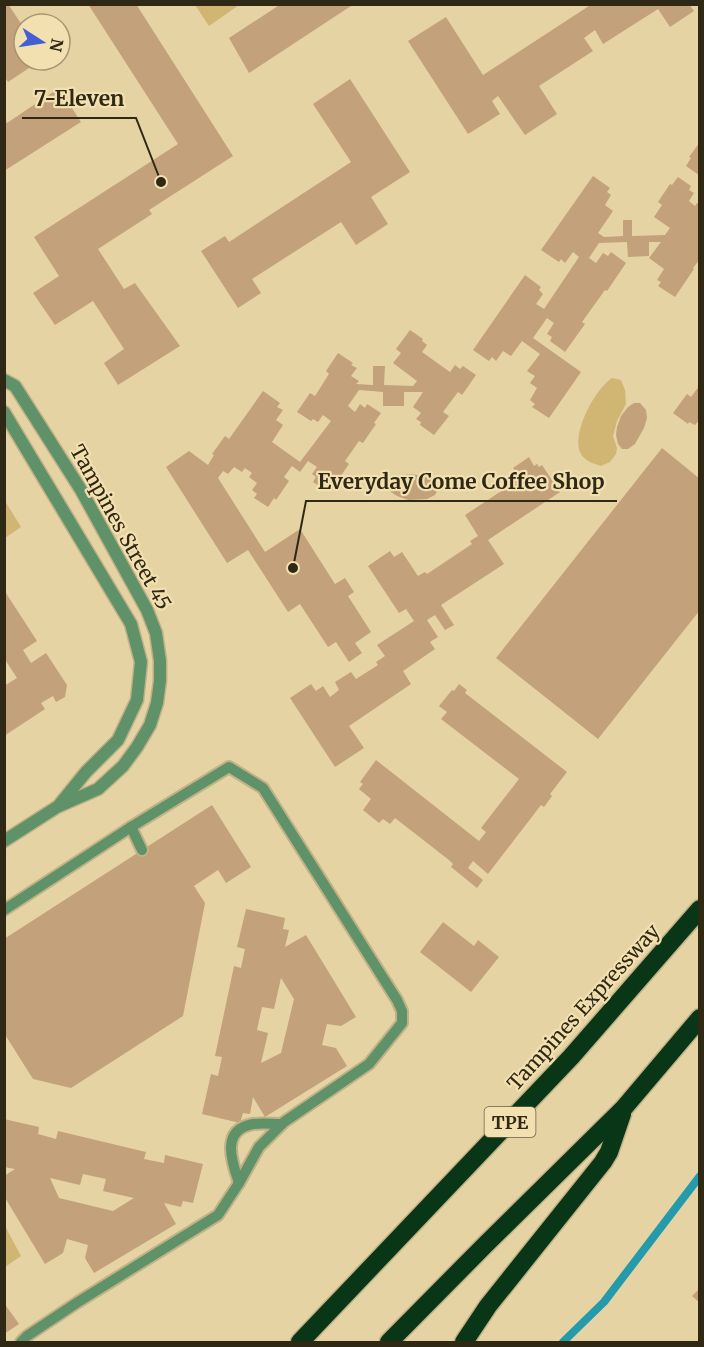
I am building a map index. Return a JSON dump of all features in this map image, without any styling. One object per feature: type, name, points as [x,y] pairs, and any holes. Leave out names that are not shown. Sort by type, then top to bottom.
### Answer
[{"type":"highway","name":"Tampines Expressway","points":[[300,1342],[571,1057],[699,909]]},
{"type":"highway","points":[[389,1342],[623,1109],[699,1018]]},
{"type":"highway","points":[[464,1342],[488,1306],[603,1162],[609,1152],[623,1109]]},
{"type":"street","name":"Tampines Street 45","points":[[4,841],[57,807],[98,789],[123,766],[150,725],[157,703],[160,681],[156,633],[147,610],[81,490],[7,385]]},
{"type":"street","name":"Tampines Street 45","points":[[4,412],[131,624],[141,662],[137,700],[118,740],[86,772],[57,807]]},
{"type":"lane","points":[[4,910],[229,766],[263,788],[402,1011],[402,1023],[369,1064],[282,1124],[260,1147],[218,1215],[78,1302],[21,1342]]},
{"type":"lane","points":[[131,827],[142,850]]},
{"type":"lane","points":[[239,1183],[231,1162],[230,1147],[234,1136],[242,1128],[253,1124],[282,1124]]},
{"type":"shaded area","points":[[195,5],[239,5],[209,26]]},
{"type":"shaded area","points":[[612,378],[621,380],[625,390],[626,404],[617,421],[613,436],[617,448],[616,454],[610,462],[601,466],[583,457],[578,446],[579,436],[581,425],[592,402]]},
{"type":"shaded area","points":[[5,501],[21,527],[4,538]]},
{"type":"shaded area","points":[[5,1226],[21,1256],[4,1267]]},
{"type":"building","points":[[4,4],[8,4],[13,12],[12,72],[23,72],[8,82],[4,76]]},
{"type":"building","points":[[88,4],[136,4],[233,156],[149,210],[152,214],[98,249],[124,289],[135,283],[180,346],[118,385],[104,363],[124,349],[93,301],[55,325],[33,293],[59,276],[34,237],[178,144]]},
{"type":"building","points":[[281,4],[354,4],[249,73],[229,38]]},
{"type":"building","points":[[592,4],[689,4],[694,11],[670,27],[658,9],[603,44],[595,30],[584,38],[593,51],[539,86],[557,114],[525,135],[498,96],[492,101],[500,114],[468,134],[408,41],[446,17],[483,75]]},
{"type":"building","points":[[350,79],[410,172],[371,197],[388,224],[356,245],[341,222],[252,279],[261,293],[238,308],[201,251],[225,236],[229,242],[351,162],[313,104]]},
{"type":"building","points":[[59,88],[81,122],[4,171],[4,119],[7,123]]},
{"type":"building","points":[[700,142],[699,175],[686,166],[691,158],[689,157]]},
{"type":"building","points":[[593,176],[610,188],[607,192],[611,195],[605,205],[613,211],[598,233],[604,237],[623,236],[623,220],[632,220],[632,236],[665,235],[670,228],[654,217],[662,205],[658,202],[670,184],[672,185],[678,177],[691,186],[689,190],[694,193],[689,201],[695,206],[697,203],[700,205],[700,259],[675,297],[658,286],[661,282],[657,280],[664,269],[649,258],[661,242],[649,242],[649,256],[628,257],[627,242],[599,243],[589,258],[596,263],[603,253],[608,256],[611,252],[626,263],[582,322],[585,324],[565,352],[550,341],[552,337],[547,334],[554,323],[547,318],[533,338],[581,372],[549,418],[532,407],[535,404],[530,400],[537,388],[530,383],[535,376],[527,371],[540,354],[522,341],[511,356],[503,351],[496,361],[492,357],[489,361],[473,350],[525,275],[541,287],[539,290],[543,294],[536,304],[544,309],[579,257],[573,252],[565,263],[561,259],[559,262],[541,250]]},
{"type":"building","points":[[410,330],[423,339],[422,341],[427,345],[422,352],[450,372],[455,365],[460,369],[463,366],[476,375],[462,395],[458,392],[443,412],[449,416],[434,435],[420,425],[421,422],[416,419],[421,413],[413,407],[423,392],[404,392],[404,406],[383,406],[383,392],[359,390],[348,406],[355,412],[360,404],[365,408],[367,404],[381,413],[363,443],[359,441],[345,461],[349,464],[336,483],[333,481],[327,491],[313,482],[316,477],[312,474],[317,467],[308,461],[300,472],[292,466],[284,477],[289,481],[276,500],[274,498],[268,507],[254,498],[257,494],[252,490],[257,483],[249,477],[252,473],[245,468],[242,472],[234,467],[228,474],[223,471],[218,478],[265,552],[300,529],[335,584],[345,578],[354,592],[348,596],[371,632],[355,643],[362,653],[349,662],[336,642],[328,647],[300,604],[288,612],[248,550],[227,563],[166,467],[189,451],[208,465],[214,455],[212,454],[225,436],[229,439],[263,391],[280,403],[277,407],[283,410],[276,420],[283,425],[272,442],[300,462],[331,421],[323,415],[318,422],[313,419],[311,421],[297,412],[310,393],[315,396],[329,374],[326,371],[338,353],[357,368],[351,376],[359,381],[356,384],[373,385],[373,366],[385,366],[384,385],[413,386],[417,381],[393,363],[401,353],[396,349]]},
{"type":"building","points":[[700,385],[700,419],[695,425],[689,422],[688,424],[673,413],[687,394],[691,397]]},
{"type":"building","points":[[634,403],[640,403],[646,410],[647,418],[635,444],[628,449],[622,449],[618,444],[617,427],[621,416]]},
{"type":"building","points":[[662,448],[700,479],[700,610],[598,739],[496,658]]},
{"type":"building","points":[[529,457],[534,466],[542,465],[560,492],[488,540],[504,564],[441,605],[454,625],[445,630],[435,615],[427,620],[438,637],[430,642],[435,649],[403,671],[411,684],[349,726],[364,748],[335,767],[290,698],[311,684],[316,691],[323,686],[330,697],[339,690],[335,682],[351,672],[356,679],[378,665],[376,662],[385,656],[377,645],[414,621],[406,609],[399,613],[368,566],[390,551],[394,557],[402,552],[418,576],[425,572],[427,574],[472,544],[470,541],[478,536],[465,515],[512,484],[507,476],[515,471],[513,468]]},
{"type":"building","points":[[412,474],[430,478],[437,483],[438,489],[435,495],[427,499],[408,500],[391,492],[389,486],[394,478]]},
{"type":"building","points":[[4,590],[37,641],[23,650],[31,663],[46,653],[67,685],[65,697],[56,702],[53,696],[41,703],[45,709],[4,736],[4,686],[17,678],[4,658]]},
{"type":"building","points":[[459,684],[467,690],[465,693],[567,772],[550,794],[552,796],[544,807],[541,805],[488,874],[473,861],[468,868],[483,880],[477,888],[451,867],[453,864],[449,860],[395,818],[390,824],[383,819],[379,823],[363,810],[371,799],[359,789],[363,784],[360,782],[376,760],[479,841],[486,832],[481,828],[519,779],[441,719],[447,712],[439,706]]},
{"type":"building","points":[[212,805],[251,867],[226,883],[218,870],[194,886],[205,903],[183,1016],[71,1088],[33,1079],[4,1033],[4,939]]},
{"type":"building","points":[[246,909],[285,918],[283,929],[289,930],[285,947],[306,935],[356,1017],[341,1026],[327,1024],[322,1045],[336,1048],[347,1066],[265,1117],[253,1097],[250,1114],[243,1113],[240,1123],[202,1114],[211,1074],[218,1076],[222,1057],[215,1056],[234,966],[241,968],[245,949],[237,947]],"holes":[[[281,978],[294,999],[281,1053],[261,1063],[268,1033],[257,1030],[262,1007],[274,1009]]]},
{"type":"building","points":[[443,922],[474,946],[478,940],[499,957],[471,992],[420,952]]},
{"type":"building","points":[[4,1119],[39,1127],[38,1134],[56,1139],[58,1131],[146,1152],[144,1159],[164,1163],[165,1155],[203,1164],[193,1203],[183,1201],[181,1207],[164,1203],[176,1224],[94,1273],[85,1258],[88,1245],[67,1239],[63,1253],[45,1264],[4,1196],[4,1176],[15,1169],[4,1167]],"holes":[[[83,1174],[106,1179],[103,1191],[134,1198],[113,1211],[59,1198],[50,1178],[80,1185]]]},
{"type":"building","points":[[700,1288],[700,1303],[692,1296]]},
{"type":"building","points":[[4,1303],[19,1324],[4,1334]]},
{"type":"waterway","points":[[563,1342],[604,1302],[700,1176]]},
{"type":"place","name":"7-Eleven","points":[[161,182]]},
{"type":"place","name":"Everyday Come Coffee Shop","points":[[293,568]]}]
